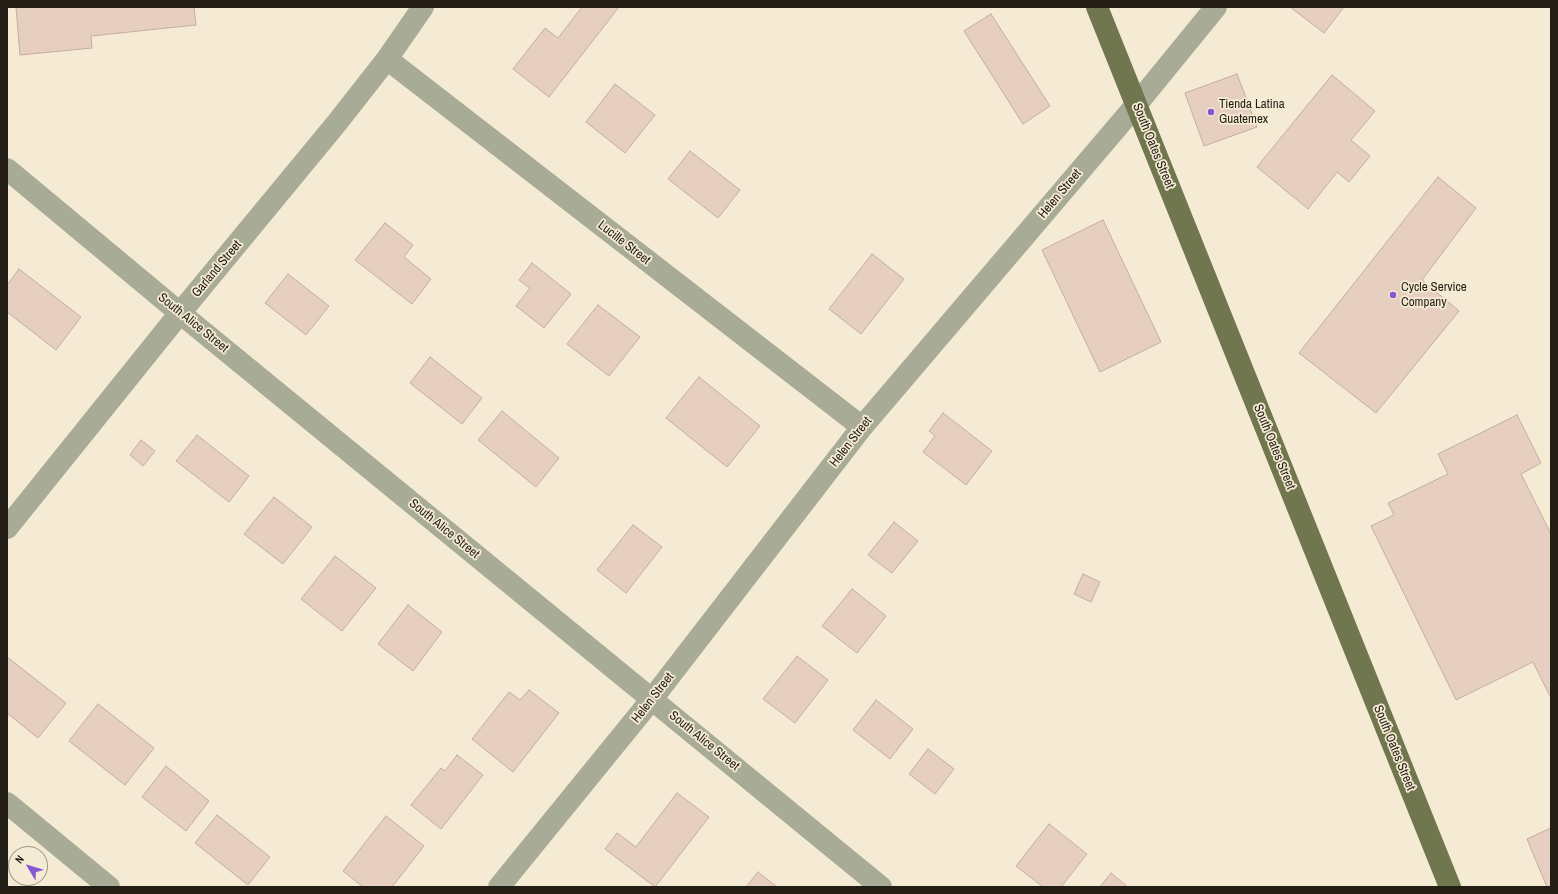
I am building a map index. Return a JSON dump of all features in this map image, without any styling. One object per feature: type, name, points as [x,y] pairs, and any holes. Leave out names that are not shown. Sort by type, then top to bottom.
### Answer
[{"type":"main road","name":"South Oates Street","points":[[1097,7],[1450,887]]},
{"type":"street","name":"Garland Street","points":[[7,528],[180,313],[336,124],[387,59],[423,7]]},
{"type":"street","name":"Helen Street","points":[[499,887],[652,699],[862,427],[1136,105],[1216,7]]},
{"type":"street","name":"Lucille Street","points":[[387,59],[862,427]]},
{"type":"street","name":"South Alice Street","points":[[7,169],[180,313],[881,887]]},
{"type":"street","points":[[7,803],[109,887]]},
{"type":"building","points":[[16,7],[194,7],[196,25],[91,36],[92,48],[20,55]]},
{"type":"building","points":[[582,7],[619,7],[549,97],[513,69],[545,28],[558,38]]},
{"type":"building","points":[[1290,7],[1344,7],[1324,33]]},
{"type":"building","points":[[991,14],[1050,106],[1023,124],[964,31]]},
{"type":"building","points":[[1237,74],[1257,127],[1204,146],[1185,93]]},
{"type":"building","points":[[1332,75],[1375,111],[1351,140],[1370,156],[1349,182],[1337,172],[1308,209],[1257,167]]},
{"type":"building","points":[[615,84],[655,115],[625,153],[586,122]]},
{"type":"building","points":[[690,151],[740,190],[718,218],[668,179]]},
{"type":"building","name":"Cycle Service Company","points":[[1438,177],[1476,208],[1422,280],[1459,311],[1376,413],[1299,353]]},
{"type":"building","points":[[1103,220],[1161,342],[1100,372],[1042,250]]},
{"type":"building","points":[[385,223],[413,245],[404,257],[431,279],[412,304],[355,260]]},
{"type":"building","points":[[872,254],[904,279],[861,334],[829,309]]},
{"type":"building","points":[[532,263],[571,294],[544,328],[516,306],[530,288],[519,280]]},
{"type":"building","points":[[19,269],[81,317],[56,350],[7,312],[7,285]]},
{"type":"building","points":[[288,274],[329,306],[306,335],[265,303]]},
{"type":"building","points":[[598,305],[640,337],[609,376],[567,344]]},
{"type":"building","points":[[430,357],[482,398],[462,424],[410,383]]},
{"type":"building","points":[[699,377],[760,426],[727,467],[666,418]]},
{"type":"building","points":[[502,411],[559,458],[536,487],[478,440]]},
{"type":"building","points":[[943,413],[992,451],[966,485],[923,452],[935,436],[929,431]]},
{"type":"building","points":[[1517,415],[1541,463],[1521,474],[1551,534],[1551,698],[1533,662],[1456,700],[1371,526],[1394,515],[1388,503],[1448,474],[1438,454]]},
{"type":"building","points":[[197,435],[249,476],[229,502],[176,461]]},
{"type":"building","points":[[141,440],[155,451],[143,466],[130,455]]},
{"type":"building","points":[[274,497],[312,527],[283,564],[244,534]]},
{"type":"building","points":[[894,522],[918,541],[892,573],[868,555]]},
{"type":"building","points":[[633,525],[662,547],[626,593],[597,570]]},
{"type":"building","points":[[335,556],[376,588],[342,631],[301,599]]},
{"type":"building","points":[[1083,574],[1100,582],[1091,602],[1074,594]]},
{"type":"building","points":[[852,589],[886,616],[857,653],[822,626]]},
{"type":"building","points":[[408,605],[442,632],[413,671],[378,644]]},
{"type":"building","points":[[797,656],[828,680],[795,723],[763,699]]},
{"type":"building","points":[[7,657],[66,703],[38,738],[7,713]]},
{"type":"building","points":[[529,690],[559,713],[513,772],[472,739],[509,692],[520,700]]},
{"type":"building","points":[[876,700],[913,729],[890,759],[853,730]]},
{"type":"building","points":[[98,704],[154,748],[125,785],[69,741]]},
{"type":"building","points":[[928,749],[954,769],[935,794],[909,774]]},
{"type":"building","points":[[457,755],[483,775],[441,829],[411,805],[441,768],[445,771]]},
{"type":"building","points":[[166,766],[209,801],[186,831],[142,797]]},
{"type":"building","points":[[677,793],[709,817],[655,887],[605,849],[617,833],[636,847]]},
{"type":"building","points":[[217,815],[270,857],[248,885],[195,843]]},
{"type":"building","points":[[386,816],[424,846],[392,887],[363,887],[343,871]]},
{"type":"building","points":[[1049,824],[1087,854],[1061,887],[1043,887],[1016,866]]},
{"type":"building","points":[[1551,828],[1551,887],[1547,887],[1527,839]]},
{"type":"building","points":[[758,872],[777,887],[746,887]]},
{"type":"building","points":[[1111,873],[1128,887],[1100,887]]},
{"type":"place","name":"Tienda Latina Guatemex","points":[[1211,112]]},
{"type":"place","name":"Cycle Service Company","points":[[1393,295]]}]
